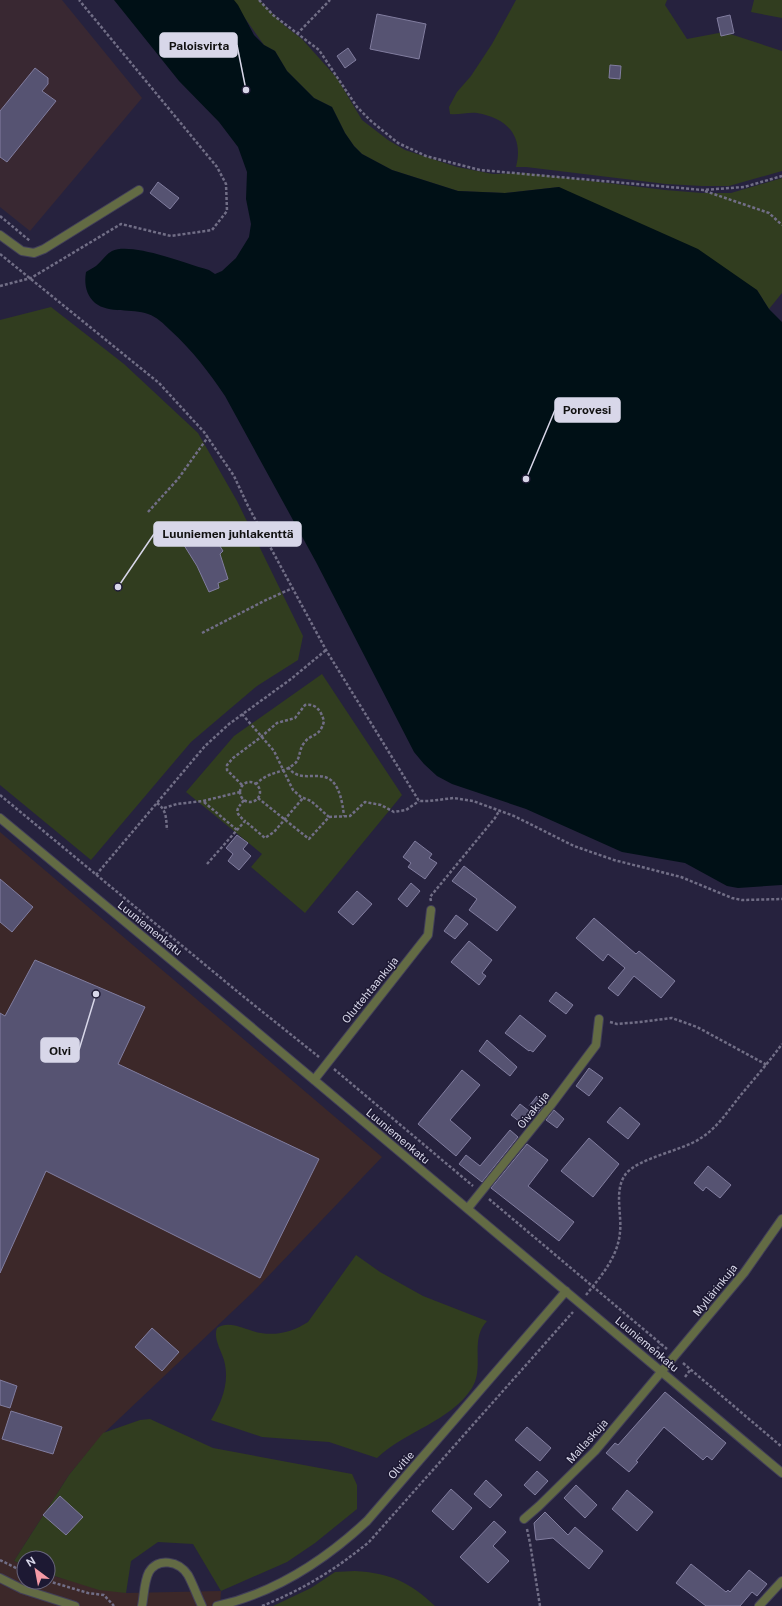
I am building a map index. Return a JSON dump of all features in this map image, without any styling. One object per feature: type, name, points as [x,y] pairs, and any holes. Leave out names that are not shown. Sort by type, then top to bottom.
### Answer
[{"type":"street","points":[[0,235],[22,252],[34,253],[139,190]]},
{"type":"street","name":"Luuniemenkatu","points":[[0,818],[468,1208],[782,1473]]},
{"type":"street","name":"Oluttehtaankuja","points":[[314,1080],[428,934],[431,910]]},
{"type":"street","name":"Oivakuja","points":[[468,1208],[552,1105],[596,1045],[599,1019]]},
{"type":"street","name":"Myllärinkuja","points":[[662,1372],[744,1273],[782,1219]]},
{"type":"street","name":"Olvitie","points":[[217,1606],[254,1595],[276,1586],[324,1558],[344,1542],[367,1521],[566,1291]]},
{"type":"street","name":"Mallaskuja","points":[[524,1519],[595,1451],[662,1372]]},
{"type":"street","points":[[142,1606],[149,1573],[156,1565],[163,1562],[172,1562],[187,1574],[202,1606]]},
{"type":"street","points":[[0,1578],[30,1592],[75,1606]]},
{"type":"street","points":[[759,1606],[782,1581]]},
{"type":"path","points":[[0,286],[31,278],[121,224],[171,236],[212,230],[227,211],[226,184],[217,167],[79,0]]},
{"type":"path","points":[[259,0],[273,15],[319,50],[357,107],[370,122],[398,143],[426,156],[480,170],[702,190],[744,187],[782,176]]},
{"type":"path","points":[[297,34],[330,0]]},
{"type":"path","points":[[702,190],[769,213],[782,225]]},
{"type":"path","points":[[0,216],[41,250]]},
{"type":"path","points":[[0,254],[159,383],[208,437],[234,476],[248,506],[326,650],[419,801]]},
{"type":"path","points":[[148,512],[178,479],[208,437]]},
{"type":"path","points":[[202,633],[266,600],[293,588]]},
{"type":"path","points":[[96,875],[205,746],[242,714],[291,679],[326,650]]},
{"type":"path","points":[[242,785],[227,770],[227,764],[233,758],[277,723],[295,718],[305,705],[310,704],[319,710],[324,721],[323,727],[315,736],[309,738],[303,744],[299,758],[296,762],[282,770],[264,777],[256,784]]},
{"type":"path","points":[[242,714],[274,751],[293,790],[311,801],[329,817]]},
{"type":"path","points":[[288,767],[292,773],[296,775],[320,775],[335,783],[341,796],[344,816]]},
{"type":"path","points":[[248,782],[256,784],[260,791],[258,798],[253,802],[244,800],[240,792],[242,785],[248,782]]},
{"type":"path","points":[[164,808],[177,804],[203,801],[240,792]]},
{"type":"path","points":[[258,798],[309,839],[329,817],[350,816],[365,802],[381,805],[394,812],[406,810],[419,801],[454,798],[473,801],[514,816],[574,846],[614,860],[681,877],[732,898],[742,900],[782,899]]},
{"type":"path","points":[[244,800],[237,810],[239,816],[266,838],[274,832],[304,798]]},
{"type":"path","points":[[203,801],[237,830]]},
{"type":"path","points":[[157,803],[164,808],[167,830]]},
{"type":"path","points":[[431,910],[430,897],[495,818],[499,811]]},
{"type":"path","points":[[208,864],[245,821]]},
{"type":"path","points":[[599,1019],[617,1024],[672,1018],[697,1027],[767,1065]]},
{"type":"path","points":[[580,1302],[606,1271],[617,1247],[620,1233],[619,1187],[625,1175],[633,1168],[686,1147],[702,1138],[717,1124],[767,1065],[782,1044]]},
{"type":"path","points":[[653,1353],[661,1344]]},
{"type":"path","points":[[684,1364],[782,1447]]},
{"type":"path","points":[[684,1379],[691,1369]]},
{"type":"path","points":[[524,1519],[530,1543],[540,1606]]},
{"type":"path","points":[[0,1560],[16,1568]]},
{"type":"path","points":[[56,1583],[88,1593],[104,1595],[114,1606]]},
{"type":"shaded area","points":[[0,0],[62,0],[142,98],[30,231],[0,207]]},
{"type":"shaded area","points":[[114,0],[234,0],[254,35],[264,45],[275,51],[287,71],[314,98],[332,107],[345,133],[362,154],[392,170],[458,191],[505,193],[559,187],[698,249],[757,290],[769,309],[782,322],[782,885],[738,888],[727,886],[685,863],[622,852],[526,809],[452,784],[437,776],[414,752],[316,562],[219,387],[193,354],[163,323],[151,315],[142,312],[107,309],[95,303],[88,293],[85,281],[86,272],[96,266],[112,251],[121,249],[146,251],[209,270],[215,274],[222,271],[236,258],[249,237],[251,224],[246,199],[247,172],[238,147],[219,122],[179,81]]},
{"type":"shaded area","points":[[0,832],[382,1157],[253,1292],[103,1434],[69,1475],[21,1550],[16,1550],[16,1558],[14,1561],[16,1562],[16,1590],[56,1590],[56,1577],[126,1593],[221,1591],[220,1606],[0,1606]]},
{"type":"green space","points":[[232,0],[259,0],[285,26],[302,39],[337,78],[362,120],[388,140],[405,150],[457,167],[493,174],[526,173],[702,193],[731,193],[782,178],[782,293],[769,309],[757,290],[559,187],[505,193],[458,191],[392,170],[362,154],[354,146],[345,133],[332,107],[314,98],[287,71],[275,51],[264,45]]},
{"type":"green space","points":[[516,0],[667,0],[665,5],[687,39],[724,32],[782,51],[782,171],[729,186],[702,186],[666,184],[516,167],[518,146],[511,130],[505,124],[488,115],[477,113],[450,114],[449,107],[457,92],[471,76],[492,44]]},
{"type":"green space","points":[[754,0],[782,0],[782,18],[751,12]]},
{"type":"green space","points":[[51,307],[124,364],[198,433],[237,501],[303,636],[298,660],[257,686],[191,742],[91,860],[0,785],[0,320]]},
{"type":"green space","points":[[322,674],[402,795],[305,913],[251,867],[262,854],[186,792],[234,736]]},
{"type":"green space","points":[[356,1255],[380,1272],[423,1296],[487,1321],[482,1328],[479,1337],[476,1380],[463,1400],[440,1418],[401,1440],[377,1458],[329,1442],[262,1437],[211,1420],[222,1399],[226,1376],[224,1360],[216,1336],[217,1328],[233,1325],[256,1332],[274,1334],[286,1332],[303,1325],[308,1322]]},
{"type":"green space","points":[[150,1419],[213,1448],[352,1474],[357,1485],[357,1509],[315,1543],[287,1562],[221,1591],[193,1544],[158,1542],[131,1561],[126,1593],[99,1590],[56,1577],[56,1550],[21,1550],[69,1475],[103,1433],[140,1420]]},
{"type":"green space","points":[[355,1571],[379,1574],[399,1580],[417,1591],[435,1606],[273,1606],[311,1588],[335,1572]]},
{"type":"building","points":[[377,14],[426,24],[419,59],[370,49]]},
{"type":"building","points":[[730,15],[734,33],[721,36],[717,18]]},
{"type":"building","points":[[348,48],[356,60],[345,68],[337,56]]},
{"type":"building","points":[[610,65],[621,66],[620,79],[609,78]]},
{"type":"building","points":[[35,68],[48,78],[48,84],[42,91],[56,101],[7,162],[0,157],[0,111]]},
{"type":"building","points":[[158,182],[179,198],[170,209],[150,193]]},
{"type":"building","points":[[208,527],[223,551],[220,554],[228,579],[218,583],[219,588],[209,592],[197,566],[182,542]]},
{"type":"building","points":[[237,835],[248,843],[243,849],[251,856],[239,870],[228,861],[233,854],[226,848]]},
{"type":"building","points":[[415,841],[432,854],[429,858],[437,863],[425,879],[408,867],[411,863],[403,857]]},
{"type":"building","points":[[464,866],[516,907],[497,931],[469,910],[477,899],[452,881]]},
{"type":"building","points":[[0,879],[33,907],[12,932],[0,922]]},
{"type":"building","points":[[411,883],[420,891],[407,907],[398,899]]},
{"type":"building","points":[[357,891],[372,904],[353,925],[338,912]]},
{"type":"building","points":[[456,915],[468,924],[455,939],[444,931]]},
{"type":"building","points":[[594,918],[636,954],[639,951],[675,981],[661,998],[634,976],[618,996],[608,988],[625,968],[608,954],[603,961],[576,938]]},
{"type":"building","points":[[469,941],[492,960],[482,973],[486,976],[479,985],[451,962]]},
{"type":"building","points":[[35,960],[145,1007],[118,1064],[319,1159],[260,1278],[46,1171],[0,1273],[0,1013],[5,1016]]},
{"type":"building","points":[[556,992],[573,1005],[566,1014],[549,1001]]},
{"type":"building","points":[[520,1015],[546,1036],[533,1052],[530,1050],[529,1051],[505,1033]]},
{"type":"building","points":[[487,1040],[517,1067],[510,1076],[479,1051]]},
{"type":"building","points":[[589,1068],[603,1078],[589,1096],[576,1086]]},
{"type":"building","points":[[462,1070],[480,1085],[450,1120],[471,1138],[456,1156],[418,1124]]},
{"type":"building","points":[[537,1096],[545,1103],[538,1113],[529,1106]]},
{"type":"building","points":[[520,1104],[534,1115],[525,1126],[511,1115]]},
{"type":"building","points":[[620,1107],[640,1124],[628,1139],[607,1122]]},
{"type":"building","points":[[554,1110],[564,1119],[557,1128],[546,1120]]},
{"type":"building","points":[[510,1130],[518,1137],[482,1182],[459,1164],[466,1155],[480,1166]]},
{"type":"building","points":[[589,1138],[619,1164],[593,1197],[561,1171]]},
{"type":"building","points":[[527,1144],[548,1160],[528,1186],[574,1222],[559,1241],[491,1188]]},
{"type":"building","points":[[708,1166],[731,1185],[720,1198],[706,1187],[703,1191],[694,1183]]},
{"type":"building","points":[[152,1328],[179,1352],[162,1371],[135,1347]]},
{"type":"building","points":[[0,1380],[17,1386],[10,1408],[0,1405]]},
{"type":"building","points":[[665,1392],[726,1443],[712,1460],[707,1456],[703,1460],[664,1427],[636,1461],[638,1462],[629,1472],[606,1453],[615,1443],[618,1445]]},
{"type":"building","points":[[11,1411],[62,1427],[53,1454],[2,1439]]},
{"type":"building","points":[[527,1427],[551,1448],[540,1461],[515,1440]]},
{"type":"building","points":[[537,1471],[548,1481],[535,1495],[524,1485]]},
{"type":"building","points":[[486,1480],[502,1495],[490,1508],[474,1494]]},
{"type":"building","points":[[576,1485],[597,1505],[585,1518],[564,1498]]},
{"type":"building","points":[[451,1489],[472,1508],[453,1530],[432,1511]]},
{"type":"building","points":[[627,1490],[653,1512],[637,1531],[612,1509]]},
{"type":"building","points":[[60,1496],[83,1517],[66,1535],[43,1515]]},
{"type":"building","points":[[545,1512],[568,1535],[575,1527],[603,1551],[589,1569],[553,1538],[536,1540],[534,1523]]},
{"type":"building","points":[[494,1521],[506,1532],[493,1546],[509,1561],[488,1583],[460,1557]]},
{"type":"building","points":[[691,1564],[726,1592],[728,1590],[730,1592],[749,1570],[767,1584],[757,1596],[752,1592],[740,1606],[706,1606],[676,1583]]},
{"type":"place","name":"Paloisvirta","points":[[246,90]]},
{"type":"place","name":"Porovesi","points":[[526,479]]},
{"type":"place","name":"Luuniemen juhlakenttä","points":[[118,587]]},
{"type":"place","name":"Olvi","points":[[96,994]]}]
